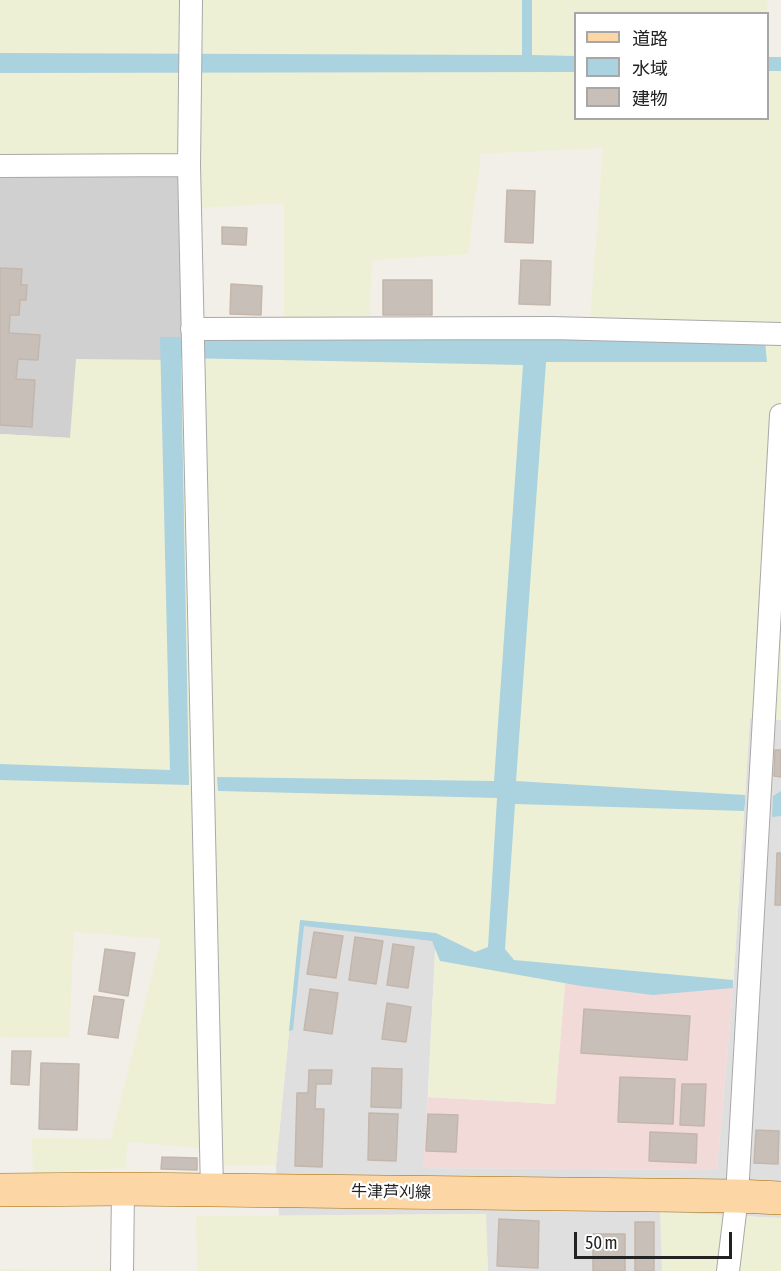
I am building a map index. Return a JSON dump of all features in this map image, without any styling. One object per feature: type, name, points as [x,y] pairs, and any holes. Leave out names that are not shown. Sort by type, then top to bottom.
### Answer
[{"type":"main road","name":"牛津芦刈線","points":[[0,1190],[123,1189],[781,1198]]},
{"type":"street","points":[[191,0],[189,165],[212,1190]]},
{"type":"street","points":[[0,166],[189,165]]},
{"type":"street","points":[[192,328],[551,328],[781,334]]},
{"type":"street","points":[[728,1271],[737,1196],[781,415]]},
{"type":"street","points":[[122,1271],[123,1189]]},
{"type":"shaded area","points":[[187,168],[185,344],[71,438],[0,434],[0,171]]},
{"type":"shaded area","points":[[750,717],[781,720],[781,1218],[661,1212],[662,1271],[488,1271],[485,1214],[279,1216],[276,1165],[300,920],[436,933],[424,1168],[717,1170],[733,988]]},
{"type":"shaded area","points":[[565,975],[733,988],[717,1170],[423,1168],[428,1097],[555,1104]]},
{"type":"green space","points":[[0,0],[768,0],[766,12],[574,12],[574,120],[769,120],[769,59],[781,61],[781,720],[750,718],[733,988],[566,975],[555,1104],[428,1097],[436,933],[300,920],[276,1165],[221,1166],[219,1150],[128,1142],[125,1168],[33,1173],[32,1138],[111,1139],[161,939],[74,932],[69,1038],[0,1037],[0,434],[70,438],[76,359],[168,360],[284,343],[284,203],[187,209],[187,169],[0,171]],"holes":[[[603,148],[588,347],[369,343],[372,260],[468,254],[481,154]]]},
{"type":"green space","points":[[660,1212],[781,1218],[781,1271],[662,1271]]},
{"type":"green space","points":[[486,1214],[488,1271],[197,1271],[196,1216]]},
{"type":"green space","points":[[0,1269],[111,1270],[111,1271],[0,1271]]},
{"type":"water","points":[[522,0],[532,0],[532,55],[574,56],[574,72],[0,73],[0,53],[522,55]]},
{"type":"water","points":[[769,57],[781,57],[781,71],[769,71]]},
{"type":"water","points":[[160,337],[765,341],[767,362],[546,362],[516,781],[745,795],[745,804],[744,811],[515,804],[505,949],[514,960],[733,980],[733,988],[653,995],[581,986],[440,961],[432,941],[304,926],[293,1030],[289,1031],[300,920],[436,933],[475,952],[488,947],[497,798],[218,791],[217,777],[494,781],[523,365],[181,358],[189,785],[0,780],[0,764],[170,770]]},
{"type":"water","points":[[781,791],[781,816],[772,817],[773,796]]},
{"type":"building","points":[[507,190],[535,191],[533,243],[505,242]]},
{"type":"building","points":[[222,227],[247,228],[246,245],[222,244]]},
{"type":"building","points":[[521,260],[551,261],[550,305],[519,304]]},
{"type":"building","points":[[0,268],[22,269],[21,285],[27,285],[26,300],[20,300],[19,315],[10,315],[9,333],[40,335],[38,360],[18,359],[16,379],[35,380],[32,427],[0,425]]},
{"type":"building","points":[[383,280],[432,280],[432,315],[383,315]]},
{"type":"building","points":[[231,284],[262,286],[261,315],[230,314]]},
{"type":"building","points":[[775,750],[781,750],[781,777],[774,776]]},
{"type":"building","points":[[777,853],[781,853],[781,905],[775,905]]},
{"type":"building","points":[[314,932],[343,936],[336,978],[307,974]]},
{"type":"building","points":[[355,937],[383,941],[376,984],[349,980]]},
{"type":"building","points":[[393,944],[414,947],[408,988],[387,985]]},
{"type":"building","points":[[105,949],[135,953],[128,996],[99,991]]},
{"type":"building","points":[[310,989],[338,993],[332,1034],[304,1030]]},
{"type":"building","points":[[94,996],[124,1000],[118,1038],[88,1034]]},
{"type":"building","points":[[387,1003],[411,1007],[406,1042],[382,1039]]},
{"type":"building","points":[[584,1009],[690,1016],[687,1060],[581,1053]]},
{"type":"building","points":[[12,1051],[31,1051],[29,1085],[11,1084]]},
{"type":"building","points":[[41,1063],[79,1064],[77,1130],[39,1129]]},
{"type":"building","points":[[372,1068],[402,1069],[401,1108],[371,1107]]},
{"type":"building","points":[[309,1070],[332,1070],[331,1084],[316,1084],[315,1109],[324,1109],[322,1167],[295,1166],[297,1093],[308,1093]]},
{"type":"building","points":[[620,1077],[675,1079],[673,1124],[618,1122]]},
{"type":"building","points":[[682,1084],[706,1084],[704,1126],[680,1125]]},
{"type":"building","points":[[369,1113],[398,1114],[396,1161],[368,1160]]},
{"type":"building","points":[[428,1114],[458,1115],[456,1152],[426,1151]]},
{"type":"building","points":[[756,1130],[779,1131],[778,1164],[754,1163]]},
{"type":"building","points":[[650,1132],[697,1134],[696,1163],[649,1161]]},
{"type":"building","points":[[162,1157],[197,1158],[197,1170],[161,1169]]},
{"type":"building","points":[[499,1219],[539,1221],[538,1268],[497,1266]]},
{"type":"building","points":[[635,1222],[654,1222],[654,1271],[635,1271]]},
{"type":"building","points":[[593,1234],[625,1234],[625,1271],[593,1271]]}]
